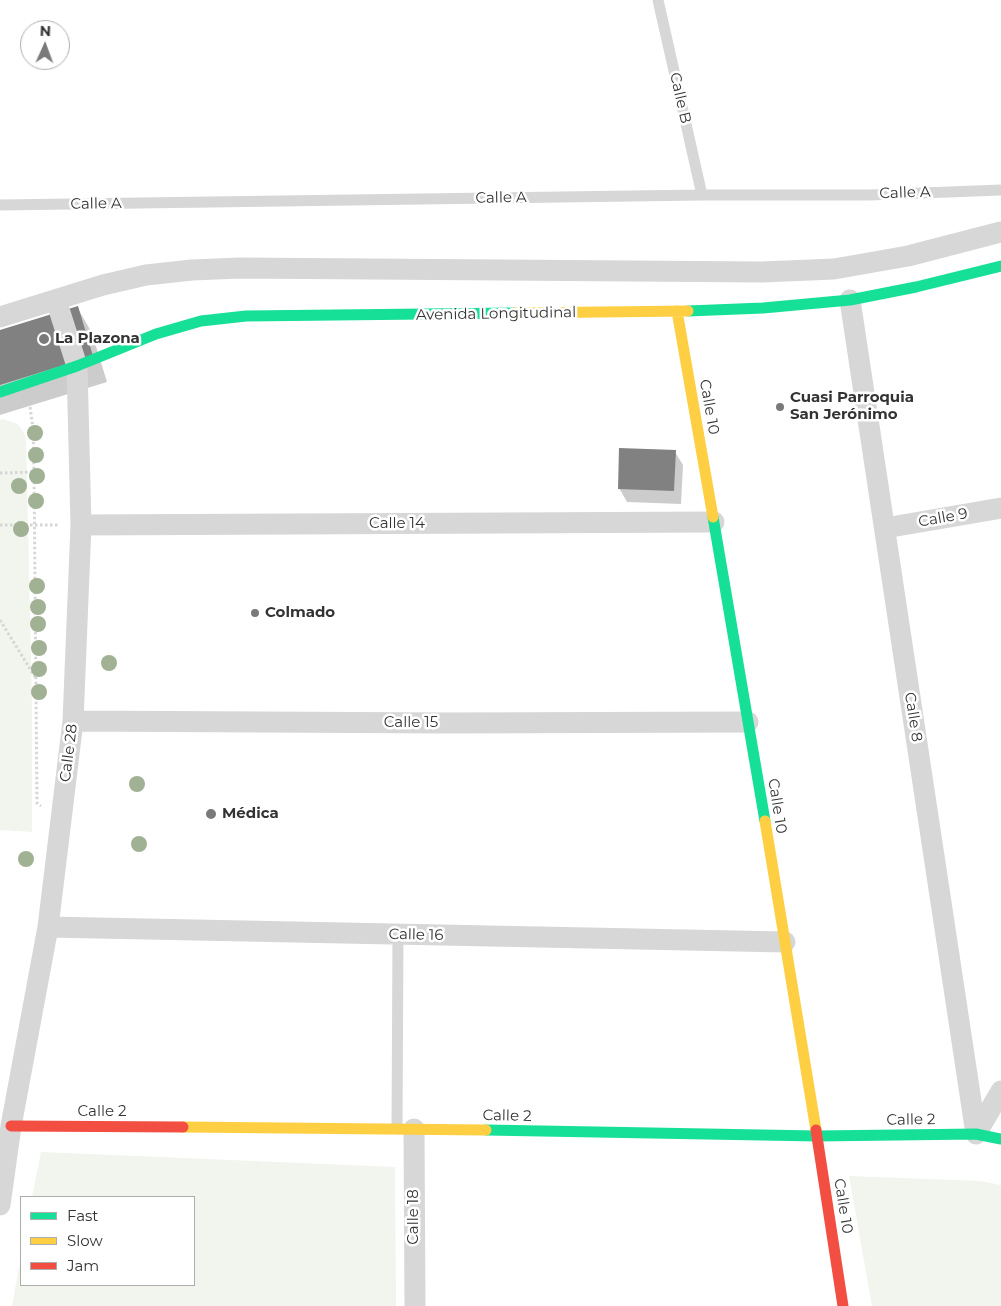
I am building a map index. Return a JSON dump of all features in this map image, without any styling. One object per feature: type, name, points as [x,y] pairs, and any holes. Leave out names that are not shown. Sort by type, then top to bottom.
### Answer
[{"type":"street","points":[[0,317],[103,285],[146,275],[192,270],[259,268],[762,272],[834,269],[908,256],[1001,232]]},
{"type":"street","name":"Avenida Longitudinal","points":[[0,392],[77,366],[156,334],[202,322],[246,316],[677,312],[763,308],[850,300],[916,287],[1001,266]]},
{"type":"street","name":"Calle 28","points":[[0,1205],[11,1126],[48,927],[73,721],[81,525],[77,366],[56,300]]},
{"type":"street","name":"Calle 8","points":[[850,300],[976,1134]]},
{"type":"street","name":"Calle 10","points":[[677,312],[785,942],[843,1306]]},
{"type":"street","name":"Calle 9","points":[[885,528],[1001,508]]},
{"type":"street","name":"Calle 14","points":[[81,525],[714,522]]},
{"type":"street","name":"Calle 15","points":[[73,721],[748,722]]},
{"type":"street","name":"Calle 16","points":[[48,927],[785,942]]},
{"type":"street","points":[[976,1134],[1001,1091]]},
{"type":"street","name":"Calle 2","points":[[11,1126],[406,1129],[817,1136],[976,1134],[1001,1139]]},
{"type":"street","name":"Calle 18","points":[[406,1129],[414,1306]]},
{"type":"lane","name":"Calle B","points":[[658,0],[702,196]]},
{"type":"lane","name":"Calle A","points":[[0,205],[870,195],[1001,190]]},
{"type":"lane","points":[[398,934],[406,1129]]},
{"type":"path","points":[[28,384],[33,428],[34,472],[37,802],[61,823]]},
{"type":"path","points":[[0,473],[34,472]]},
{"type":"path","points":[[0,525],[81,525]]},
{"type":"path","points":[[0,620],[36,678]]},
{"type":"shaded area","points":[[3,419],[18,425],[26,438],[32,704],[32,832],[0,830],[0,420]]},
{"type":"shaded area","points":[[41,1152],[395,1167],[396,1306],[12,1306],[20,1262],[20,1286],[195,1286],[195,1196],[32,1196]]},
{"type":"shaded area","points":[[849,1176],[980,1181],[1001,1185],[1001,1306],[872,1306]]},
{"type":"building","name":"La Plazona","points":[[78,306],[93,356],[0,385],[0,330]]},
{"type":"building","points":[[619,448],[676,450],[674,491],[618,489]]},
{"type":"traffic: fast","points":[[688,311],[763,308],[850,300],[916,287],[1001,266]]},
{"type":"traffic: fast","points":[[0,392],[77,366],[156,334],[201,321],[246,316],[514,313]]},
{"type":"traffic: fast","points":[[713,517],[765,821]]},
{"type":"traffic: fast","points":[[486,1130],[817,1136],[976,1134],[1001,1139]]},
{"type":"traffic: slow","points":[[677,311],[713,517]]},
{"type":"traffic: slow","points":[[514,313],[688,311]]},
{"type":"traffic: slow","points":[[765,821],[816,1130]]},
{"type":"traffic: slow","points":[[183,1127],[486,1130]]},
{"type":"traffic: jam","points":[[11,1126],[183,1127]]},
{"type":"traffic: jam","points":[[816,1130],[843,1306]]},
{"type":"place","name":"La Plazona","points":[[44,339]]},
{"type":"place","name":"Cuasi Parroquia San Jerónimo","points":[[780,407]]},
{"type":"place","name":"Colmado","points":[[255,613]]},
{"type":"place","name":"Médica","points":[[211,814]]}]
